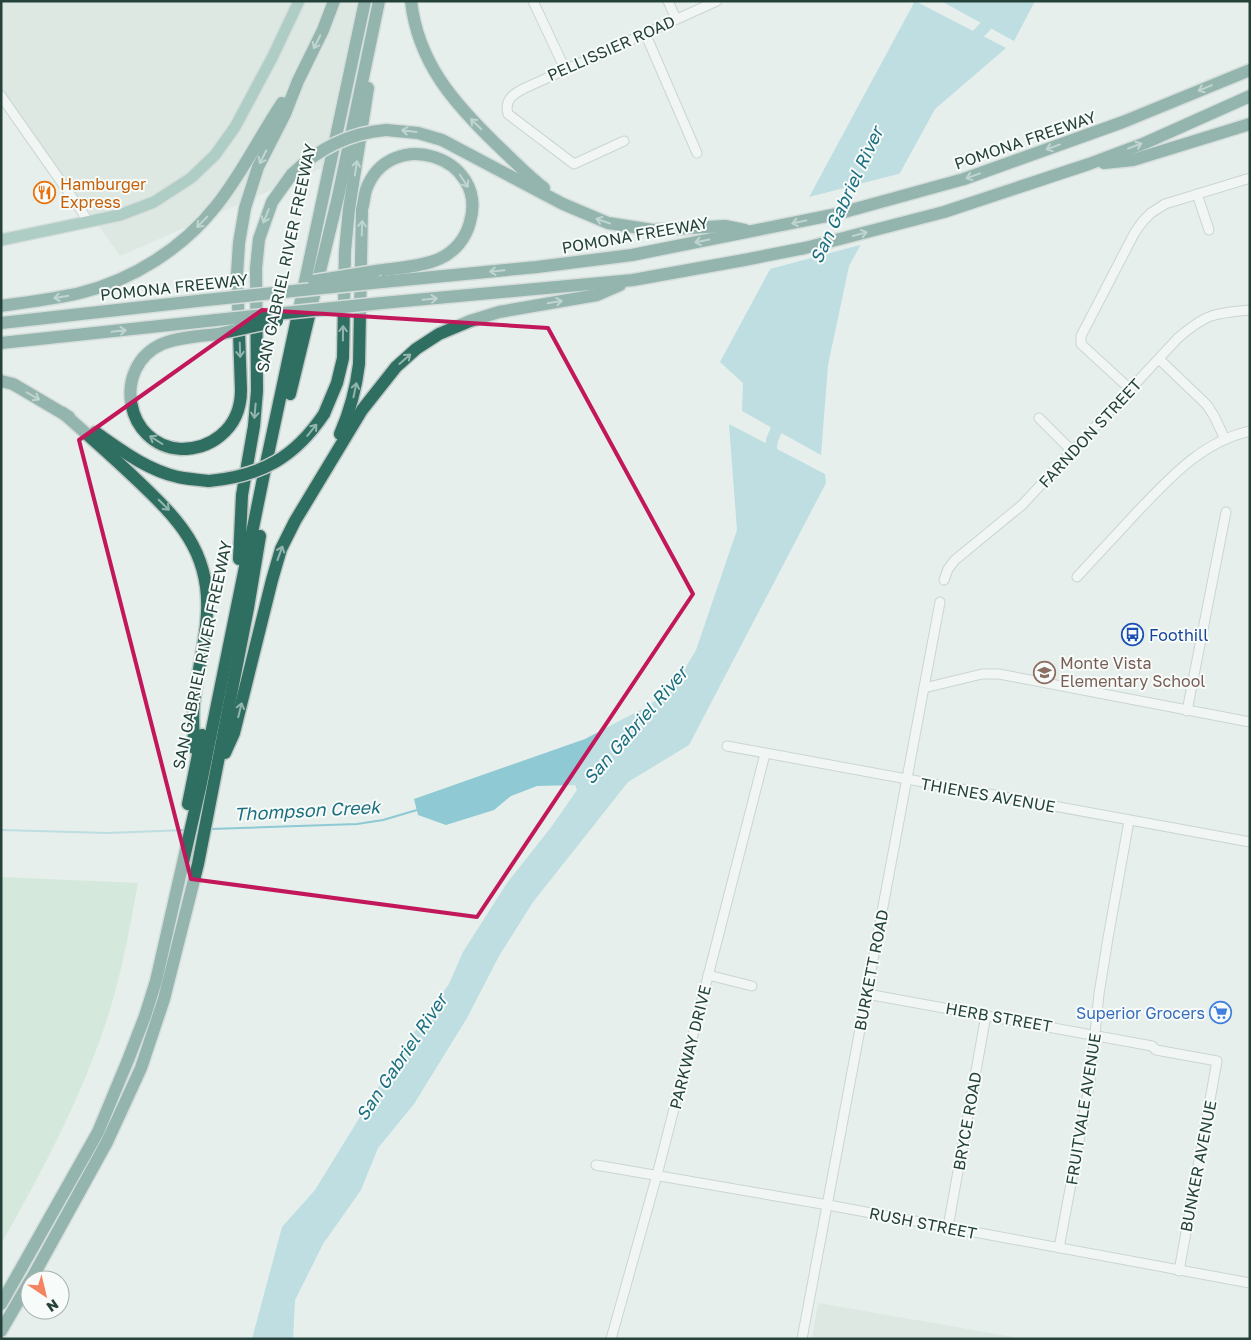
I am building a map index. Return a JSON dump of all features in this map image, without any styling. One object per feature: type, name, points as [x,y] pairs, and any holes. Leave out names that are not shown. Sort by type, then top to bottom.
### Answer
[{"type":"highway","points":[[334,1],[285,114],[258,167],[248,195],[242,224],[237,274],[241,390],[241,402],[238,412],[225,432],[214,441],[201,447],[188,449],[174,448],[159,443],[150,436],[133,414],[130,388],[134,373],[140,362],[151,351],[163,344],[180,339],[218,334],[343,307]]},
{"type":"highway","name":"SAN GABRIEL RIVER FREEWAY","points":[[1,1288],[70,1167],[112,1080],[133,1026],[187,864],[202,788],[194,772],[358,1]]},
{"type":"highway","points":[[202,788],[269,450],[365,1]]},
{"type":"highway","points":[[411,1],[417,28],[428,58],[443,86],[466,113],[532,178],[564,204]]},
{"type":"highway","points":[[1,381],[13,384],[87,427],[141,463],[177,477],[209,481],[250,474],[277,462],[302,442],[324,414],[337,383],[343,358],[345,251],[366,105],[376,3]]},
{"type":"highway","name":"SAN GABRIEL RIVER FREEWAY","points":[[36,1270],[108,1142],[141,1068],[164,998],[202,788],[216,772],[248,608],[269,485],[331,223],[376,3]]},
{"type":"highway","name":"POMONA FREEWAY","points":[[1,322],[206,300],[378,276],[537,267],[635,254],[836,214],[964,179],[1123,122],[1250,70]]},
{"type":"highway","points":[[1,306],[64,296],[103,286],[143,267],[181,241],[217,206],[298,81]]},
{"type":"highway","points":[[1,343],[382,303],[638,279],[744,260],[855,236],[944,212],[1089,164],[1145,143],[1250,96]]},
{"type":"highway","points":[[1089,164],[1133,160],[1250,124]]},
{"type":"highway","points":[[239,559],[242,495],[254,426],[257,391],[257,253],[259,239],[272,202],[292,174],[313,155],[340,140],[354,135],[386,130],[418,132],[442,140],[564,204],[608,223],[650,230],[725,226],[755,230]]},
{"type":"highway","points":[[317,484],[345,423],[356,388],[361,330],[362,209],[366,192],[378,171],[388,162],[400,156],[414,153],[428,154],[441,159],[464,178],[470,189],[473,203],[468,230],[462,241],[440,259],[378,276]]},
{"type":"highway","points":[[216,772],[234,733],[281,549],[317,484],[377,389],[396,367],[416,349],[431,339],[470,320],[499,312],[597,295],[638,279]]},
{"type":"highway","points":[[63,413],[164,505],[178,520],[199,556],[205,576],[207,613],[193,704],[194,772]]},
{"type":"highway","points":[[202,788],[238,629],[248,608]]},
{"type":"highway","points":[[1,1304],[93,1140],[124,1069],[145,1016],[156,981],[187,864]]},
{"type":"highway","points":[[1,1313],[84,1168],[126,1078],[150,1016],[164,970],[187,864]]},
{"type":"highway","name":"SAN GABRIEL RIVER FREEWAY","points":[[1,1331],[20,1298]]},
{"type":"main road","points":[[1,240],[120,215],[154,202],[191,178],[215,155],[236,127],[299,1]]},
{"type":"street","points":[[533,1],[565,69]]},
{"type":"street","points":[[668,1],[676,19]]},
{"type":"street","name":"PELLISSIER ROAD","points":[[624,141],[574,164],[508,114],[506,109],[508,100],[514,93],[717,1]]},
{"type":"street","points":[[645,33],[697,153]]},
{"type":"street","points":[[1,96],[88,222]]},
{"type":"street","points":[[1130,389],[1081,344],[1081,336],[1135,232],[1143,221],[1165,204],[1250,178]]},
{"type":"street","points":[[1197,194],[1208,230]]},
{"type":"street","name":"FARNDON STREET","points":[[944,580],[948,569],[955,560],[1022,505],[1178,338],[1204,318],[1218,313],[1250,310]]},
{"type":"street","points":[[1159,359],[1207,406],[1214,416],[1224,439]]},
{"type":"street","points":[[1039,418],[1073,452]]},
{"type":"street","points":[[1077,577],[1178,469],[1201,451],[1224,439],[1250,431]]},
{"type":"street","points":[[1187,711],[1226,512]]},
{"type":"street","name":"BURKETT ROAD","points":[[802,1339],[940,602]]},
{"type":"street","points":[[924,688],[982,674],[999,674],[1250,722]]},
{"type":"street","name":"THIENES AVENUE","points":[[727,746],[1250,842]]},
{"type":"street","name":"PARKWAY DRIVE","points":[[611,1339],[657,1175],[765,754]]},
{"type":"street","name":"FRUITVALE AVENUE","points":[[1059,1248],[1090,1082],[1106,947],[1129,821]]},
{"type":"street","points":[[708,975],[752,986]]},
{"type":"street","name":"HERB STREET","points":[[867,994],[1095,1035],[1152,1046],[1156,1050],[1217,1061]]},
{"type":"street","name":"BRYCE ROAD","points":[[948,1227],[986,1015]]},
{"type":"street","name":"BUNKER AVENUE","points":[[1179,1271],[1217,1061]]},
{"type":"street","name":"RUSH STREET","points":[[596,1164],[1250,1283]]},
{"type":"highlighted area","points":[[262,310],[548,328],[693,594],[477,917],[191,879],[79,440]]},
{"type":"shaded area","points":[[1,1],[367,1],[331,164],[120,256],[1,88]]},
{"type":"shaded area","points":[[818,1303],[1025,1339],[812,1339]]},
{"type":"green space","points":[[1,877],[138,883],[119,976],[109,1013],[93,1059],[57,1140],[1,1244]]},
{"type":"water","points":[[915,1],[1006,48],[935,109],[849,266],[828,365],[821,455],[742,411],[743,383],[720,362]]},
{"type":"water","points":[[941,1],[1035,1],[1014,41]]},
{"type":"water","points":[[729,424],[825,474],[826,483],[689,745],[628,782],[533,902],[499,956],[467,1018],[414,1104],[378,1148],[361,1190],[323,1244],[295,1300],[293,1339],[252,1339],[282,1227],[315,1190],[400,1052],[449,984],[463,952],[507,883],[552,826],[577,790],[575,785],[537,786],[511,796],[494,810],[446,825],[418,815],[414,799],[585,739],[648,706],[676,684],[696,650],[737,530]]},
{"type":"pier","points":[[902,173],[864,244],[766,270],[805,198]]},
{"type":"waterway","name":"San Gabriel River","points":[[967,46],[1009,1]]},
{"type":"waterway","name":"San Gabriel River","points":[[769,463],[772,440],[782,416]]},
{"type":"waterway","name":"Thompson Creek","points":[[211,829],[357,824],[383,820],[417,810]]},
{"type":"waterway","name":"Thompson Creek","points":[[1,830],[108,833],[186,830]]},
{"type":"place","name":"Hamburger Express","points":[[44,193]]},
{"type":"place","name":"Foothill","points":[[1133,635]]},
{"type":"place","name":"Monte Vista Elementary School","points":[[1044,672]]},
{"type":"place","name":"Superior Grocers","points":[[1221,1013]]}]
